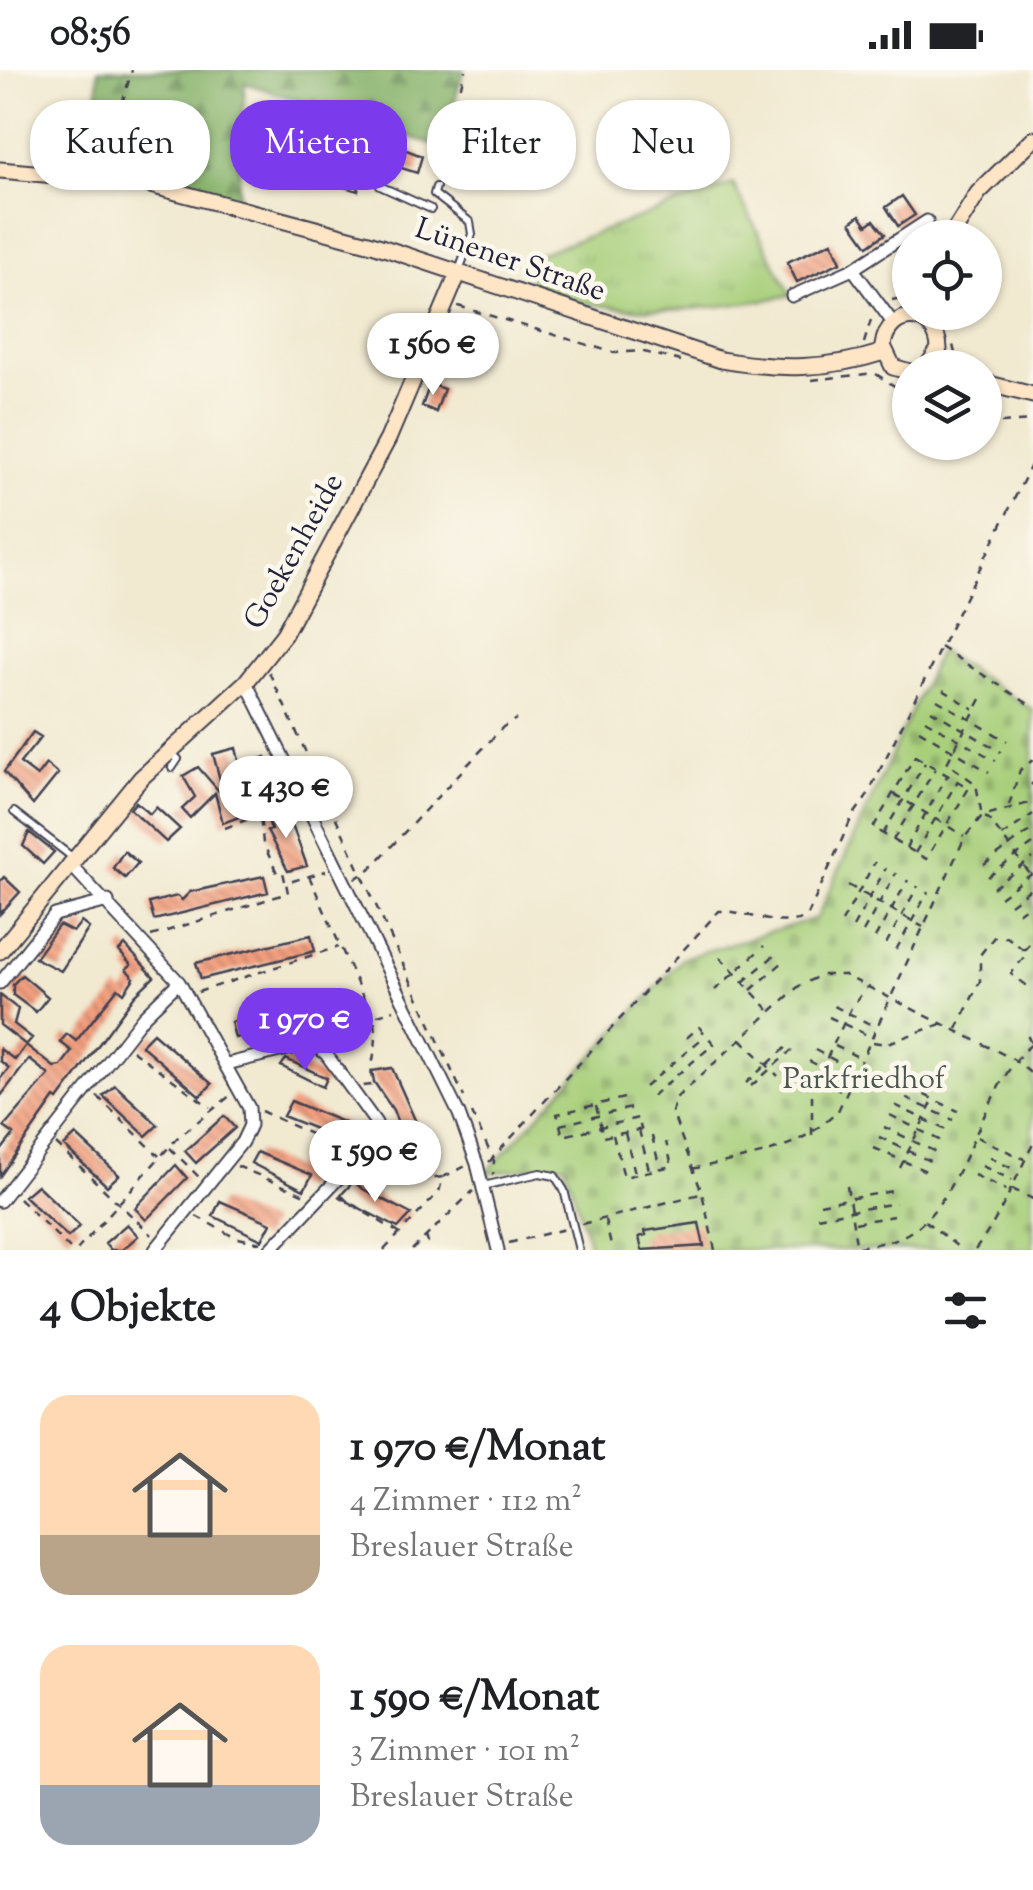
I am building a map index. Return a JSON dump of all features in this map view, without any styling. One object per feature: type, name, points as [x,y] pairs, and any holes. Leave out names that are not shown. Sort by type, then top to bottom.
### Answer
[{"type":"main road","points":[[961,220],[978,193],[1033,139]]},
{"type":"main road","name":"Lünener Straße","points":[[0,170],[30,173]]},
{"type":"main road","name":"Lünener Straße","points":[[157,190],[372,244],[722,360],[768,368],[840,365],[884,352]]},
{"type":"main road","name":"Goekenheide","points":[[0,952],[71,860],[169,750],[246,682],[307,597],[388,439],[458,274]]},
{"type":"main road","points":[[892,324],[885,333],[884,352],[892,364]]},
{"type":"main road","points":[[1002,387],[1033,395]]},
{"type":"street","points":[[792,296],[853,269],[892,244]]},
{"type":"street","points":[[853,269],[892,322]]},
{"type":"street","points":[[246,682],[459,1114],[488,1184],[498,1248]]},
{"type":"street","points":[[71,860],[179,982],[249,1108],[248,1134],[158,1246]]},
{"type":"street","points":[[0,984],[55,914],[108,900]]},
{"type":"street","points":[[0,1201],[123,1043],[179,982]]},
{"type":"street","points":[[227,1064],[308,1042],[326,1054],[377,1128],[374,1142],[271,1249]]},
{"type":"lane","points":[[389,190],[431,209]]},
{"type":"lane","points":[[435,190],[434,194],[470,222],[472,234],[458,274]]},
{"type":"lane","points":[[169,750],[178,759],[172,768]]},
{"type":"lane","points":[[14,812],[71,860]]},
{"type":"lane","points":[[488,1184],[550,1174],[564,1190],[579,1250]]},
{"type":"path","points":[[123,100],[132,70]]},
{"type":"path","points":[[458,100],[465,70]]},
{"type":"path","points":[[609,351],[618,328]]},
{"type":"path","points":[[876,373],[892,383]]},
{"type":"path","points":[[1002,423],[1033,421]]},
{"type":"path","points":[[412,1250],[488,1184],[494,1161],[719,911],[747,911],[777,925],[806,917],[1033,461]]},
{"type":"path","points":[[938,646],[1033,707]]},
{"type":"path","points":[[262,663],[464,1096]]},
{"type":"path","points":[[942,690],[976,710]]},
{"type":"path","points":[[982,699],[947,763],[976,784],[982,816],[1032,875],[1000,897]]},
{"type":"path","points":[[937,700],[1007,741]]},
{"type":"path","points":[[931,710],[1002,752]]},
{"type":"path","points":[[362,876],[503,727],[516,720]]},
{"type":"path","points":[[925,720],[996,761]]},
{"type":"path","points":[[919,730],[990,772]]},
{"type":"path","points":[[915,756],[936,768],[969,788],[926,860],[873,828],[915,756]]},
{"type":"path","points":[[1008,807],[1020,770],[1033,760]]},
{"type":"path","points":[[883,834],[926,762]]},
{"type":"path","points":[[894,840],[936,768]]},
{"type":"path","points":[[906,848],[948,775]]},
{"type":"path","points":[[915,853],[958,781]]},
{"type":"path","points":[[893,794],[966,837]]},
{"type":"path","points":[[225,828],[260,814],[273,803],[303,797]]},
{"type":"path","points":[[691,1169],[792,1147],[812,1136],[838,1111],[966,837],[982,816],[1033,802]]},
{"type":"path","points":[[143,941],[155,932],[288,893],[263,843],[260,814]]},
{"type":"path","points":[[1002,836],[1033,814]]},
{"type":"path","points":[[984,865],[1033,829]]},
{"type":"path","points":[[988,877],[1033,844]]},
{"type":"path","points":[[993,888],[1033,858]]},
{"type":"path","points":[[842,922],[875,862]]},
{"type":"path","points":[[286,883],[337,868]]},
{"type":"path","points":[[852,927],[886,868]]},
{"type":"path","points":[[864,932],[896,873]]},
{"type":"path","points":[[309,876],[372,1017],[379,1046],[370,1068],[372,1084],[352,1090]]},
{"type":"path","points":[[876,938],[908,880]]},
{"type":"path","points":[[848,885],[924,928]]},
{"type":"path","points":[[886,944],[918,886]]},
{"type":"path","points":[[1010,904],[1033,888]]},
{"type":"path","points":[[896,950],[928,892]]},
{"type":"path","points":[[1018,914],[1033,902]]},
{"type":"path","points":[[957,1030],[980,981],[980,954],[994,937],[1007,937],[1024,950]]},
{"type":"path","points":[[1033,940],[1011,974],[1033,990]]},
{"type":"path","points":[[715,990],[764,946]]},
{"type":"path","points":[[189,998],[339,947]]},
{"type":"path","points":[[743,982],[776,954]]},
{"type":"path","points":[[720,957],[770,1012]]},
{"type":"path","points":[[751,990],[783,962]]},
{"type":"path","points":[[715,1250],[702,1194],[672,1112],[676,1098],[799,986],[821,975],[844,975],[1013,1059],[1033,1075]]},
{"type":"path","points":[[812,1136],[812,1089],[849,1014],[868,986]]},
{"type":"path","points":[[308,1042],[315,1034],[405,1006]]},
{"type":"path","points":[[834,1006],[872,1025]]},
{"type":"path","points":[[830,1017],[867,1035]]},
{"type":"path","points":[[872,1042],[885,1044],[943,1023]]},
{"type":"path","points":[[652,1096],[714,1044],[698,1027],[682,1042]]},
{"type":"path","points":[[842,1250],[904,1236],[924,1220],[948,1186],[1013,1059],[1032,1044],[1028,1037],[1033,1032]]},
{"type":"path","points":[[645,1087],[706,1035]]},
{"type":"path","points":[[740,1038],[778,1076]]},
{"type":"path","points":[[123,1043],[212,1108]]},
{"type":"path","points":[[834,1045],[856,1056]]},
{"type":"path","points":[[749,1085],[790,1048]]},
{"type":"path","points":[[814,1050],[850,1068]]},
{"type":"path","points":[[809,1061],[846,1079]]},
{"type":"path","points":[[806,1072],[840,1090]]},
{"type":"path","points":[[88,1088],[160,1157]]},
{"type":"path","points":[[910,1088],[958,1110]]},
{"type":"path","points":[[10,1188],[74,1250],[170,1147],[212,1108],[241,1089]]},
{"type":"path","points":[[624,1098],[557,1114],[563,1136],[638,1118],[650,1171]]},
{"type":"path","points":[[906,1098],[953,1120]]},
{"type":"path","points":[[900,1168],[934,1099]]},
{"type":"path","points":[[596,1104],[603,1137],[648,1128]]},
{"type":"path","points":[[895,1105],[948,1131]]},
{"type":"path","points":[[560,1125],[635,1107]]},
{"type":"path","points":[[249,1108],[359,1157]]},
{"type":"path","points":[[472,1113],[494,1161]]},
{"type":"path","points":[[890,1116],[943,1142]]},
{"type":"path","points":[[884,1126],[938,1152]]},
{"type":"path","points":[[625,1133],[635,1174]]},
{"type":"path","points":[[613,1136],[624,1177],[672,1166],[666,1142]]},
{"type":"path","points":[[652,1136],[660,1168]]},
{"type":"path","points":[[974,1136],[1025,1160]]},
{"type":"path","points":[[879,1137],[934,1163]]},
{"type":"path","points":[[49,1138],[158,1246]]},
{"type":"path","points":[[976,1250],[1000,1219],[1008,1189],[1033,1144]]},
{"type":"path","points":[[170,1147],[207,1184]]},
{"type":"path","points":[[874,1148],[928,1172]]},
{"type":"path","points":[[989,1157],[1018,1172]]},
{"type":"path","points":[[226,1161],[318,1201]]},
{"type":"path","points":[[399,1176],[418,1180],[443,1177],[477,1164]]},
{"type":"path","points":[[982,1166],[1013,1181]]},
{"type":"path","points":[[974,1175],[1033,1199]]},
{"type":"path","points":[[384,1250],[440,1192],[443,1177]]},
{"type":"path","points":[[847,1186],[856,1249]]},
{"type":"path","points":[[330,1188],[349,1206],[399,1233]]},
{"type":"path","points":[[820,1204],[898,1190]]},
{"type":"path","points":[[498,1248],[702,1194]]},
{"type":"path","points":[[817,1217],[896,1203]]},
{"type":"path","points":[[186,1210],[234,1236],[271,1249]]},
{"type":"path","points":[[853,1224],[893,1216]]},
{"type":"path","points":[[604,1218],[612,1250]]},
{"type":"path","points":[[924,1220],[962,1250]]},
{"type":"path","points":[[426,1235],[430,1250]]},
{"type":"green space","points":[[98,70],[464,70],[455,100],[427,100],[427,142],[407,136],[407,100],[297,100],[245,83],[244,100],[230,100],[230,190],[239,190],[238,201],[193,190],[210,190],[210,100],[98,100]]},
{"type":"green space","points":[[733,184],[791,295],[723,306],[659,310],[595,304],[527,289],[535,255],[716,190],[730,190]]},
{"type":"green space","name":"Parkfriedhof","points":[[939,651],[1033,710],[1033,1250],[591,1250],[565,1164],[486,1173],[683,958],[817,918]]},
{"type":"building","points":[[407,150],[422,156],[417,173],[407,170]]},
{"type":"building","points":[[902,196],[915,215],[907,220],[894,220],[886,207]]},
{"type":"building","points":[[860,215],[867,225],[874,220],[885,234],[868,246],[851,222]]},
{"type":"building","points":[[832,242],[841,262],[797,282],[787,262]]},
{"type":"building","points":[[430,384],[444,389],[436,412],[422,406]]},
{"type":"building","points":[[33,732],[41,737],[20,763],[37,776],[46,764],[58,774],[33,805],[4,772]]},
{"type":"building","points":[[236,748],[240,765],[266,757],[276,794],[263,798],[265,807],[223,823],[215,793],[190,818],[182,809],[195,797],[183,776],[198,767],[225,798],[213,754]]},
{"type":"building","points":[[136,802],[150,814],[156,807],[180,829],[166,842],[130,809]]},
{"type":"building","points":[[287,811],[307,866],[288,871],[267,831],[271,830],[267,815]]},
{"type":"building","points":[[29,832],[54,852],[43,864],[23,846]]},
{"type":"building","points":[[124,851],[138,863],[125,878],[113,868]]},
{"type":"building","points":[[264,876],[268,892],[154,920],[149,903],[177,896],[182,900],[190,892]]},
{"type":"building","points":[[4,877],[20,892],[0,914],[0,881]]},
{"type":"building","points":[[81,922],[89,928],[61,971],[35,958],[59,925],[73,932]]},
{"type":"building","points":[[311,935],[315,951],[201,979],[196,963]]},
{"type":"building","points":[[125,945],[154,977],[135,995],[58,1100],[55,1098],[0,1176],[0,1152],[14,1134],[4,1127],[49,1075],[29,1059],[0,1097],[0,1079],[9,1068],[0,1061],[0,1049],[15,1060],[26,1045],[54,1067],[61,1066],[72,1051],[60,1042],[67,1034],[76,1041],[118,988],[124,993],[134,978],[126,969],[131,965],[119,951]]},
{"type":"building","points":[[22,975],[48,997],[36,1012],[13,995],[13,984]]},
{"type":"building","points":[[0,995],[18,1009],[14,1024],[32,1038],[26,1045],[0,1025]]},
{"type":"building","points":[[345,995],[350,1011],[235,1038],[231,1022]]},
{"type":"building","points":[[153,1033],[212,1084],[200,1096],[141,1045]]},
{"type":"building","points":[[286,1059],[327,1078],[323,1087],[281,1066]]},
{"type":"building","points":[[392,1068],[423,1138],[427,1137],[433,1172],[419,1175],[414,1151],[409,1152],[393,1110],[374,1082],[372,1071]]},
{"type":"building","points":[[115,1085],[158,1125],[146,1136],[103,1096]]},
{"type":"building","points":[[291,1101],[345,1123],[338,1138],[283,1116]]},
{"type":"building","points":[[224,1116],[235,1128],[196,1163],[185,1151]]},
{"type":"building","points":[[76,1135],[119,1175],[107,1186],[64,1146]]},
{"type":"building","points":[[257,1152],[312,1175],[304,1190],[251,1163]]},
{"type":"building","points":[[176,1165],[187,1178],[146,1220],[135,1208]]},
{"type":"building","points":[[354,1181],[411,1214],[398,1228],[348,1202],[341,1195]]},
{"type":"building","points":[[37,1185],[80,1226],[68,1237],[24,1196]]},
{"type":"building","points":[[220,1201],[271,1223],[262,1240],[213,1216]]},
{"type":"building","points":[[699,1223],[704,1246],[642,1250],[639,1237],[646,1235],[645,1231]]},
{"type":"building","points":[[127,1224],[138,1236],[122,1250],[111,1250],[105,1243]]}]
